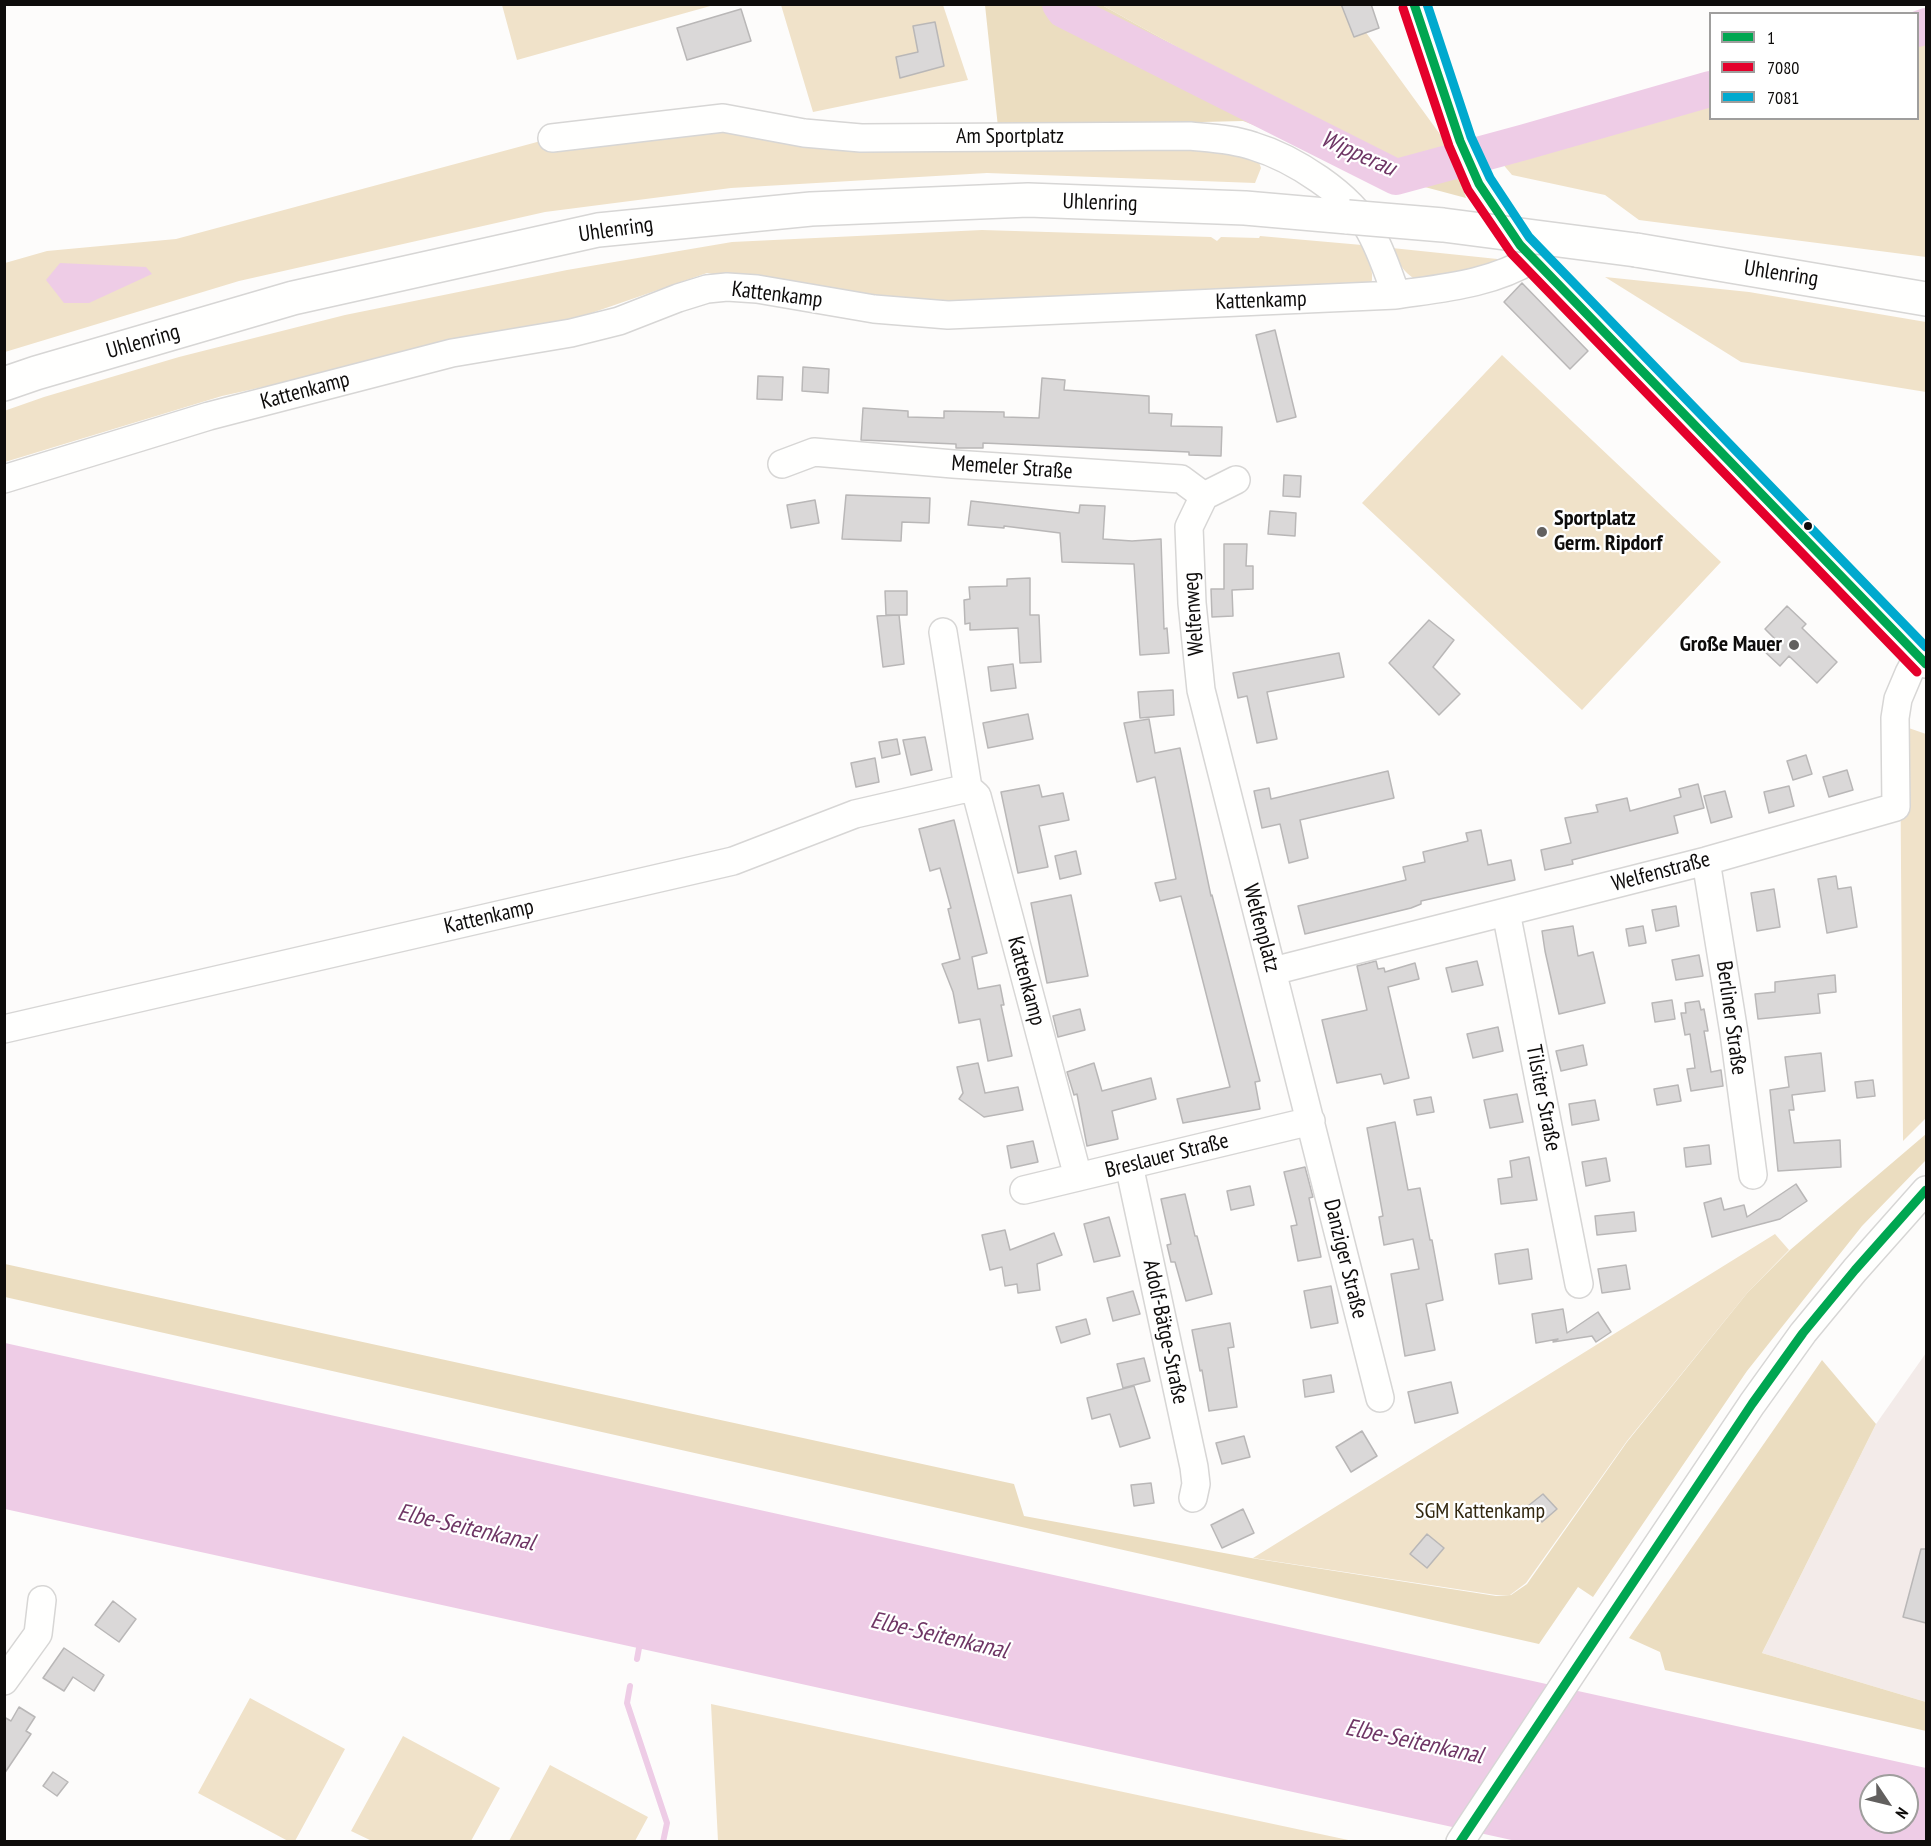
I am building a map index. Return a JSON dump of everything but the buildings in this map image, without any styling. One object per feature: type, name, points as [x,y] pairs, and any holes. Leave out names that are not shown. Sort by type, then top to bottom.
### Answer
[{"type":"highway","name":"Uhlenring","points":[[4,384],[293,298],[598,230],[811,209],[1028,200],[1245,208],[1443,225],[1636,250],[1926,299]]},
{"type":"street","points":[[1414,4],[1460,141],[1476,177],[1513,236],[1922,660]]},
{"type":"street","name":"Am Sportplatz","points":[[552,138],[723,118],[804,133],[861,138],[1190,136],[1220,139],[1253,146],[1277,156],[1326,184],[1352,207],[1370,230],[1396,295]]},
{"type":"street","name":"Kattenkamp","points":[[4,478],[208,416],[452,353],[571,333],[619,321],[678,297],[707,289],[727,287],[757,290],[874,309],[948,315],[1396,295],[1470,284],[1533,259]]},
{"type":"street","name":"Memeler Straße","points":[[782,464],[814,452],[1181,479],[1204,496]]},
{"type":"street","points":[[1204,496],[1236,480]]},
{"type":"street","name":"Welfenweg","points":[[1204,496],[1189,527],[1198,664],[1211,734]]},
{"type":"street","name":"Kattenkamp","points":[[944,632],[968,788],[977,796],[1078,1177]]},
{"type":"street","name":"Welfenstraße","points":[[1273,971],[1706,861],[1896,807],[1895,718],[1898,699],[1908,673],[1922,660]]},
{"type":"street","name":"Welfenplatz","points":[[1211,734],[1311,1121]]},
{"type":"street","name":"Kattenkamp","points":[[4,1029],[733,861],[855,814],[968,788]]},
{"type":"street","name":"Berliner Straße","points":[[1706,861],[1734,1033],[1753,1175]]},
{"type":"street","name":"Tilsiter Straße","points":[[1506,912],[1579,1284]]},
{"type":"street","name":"Breslauer Straße","points":[[1024,1190],[1311,1121]]},
{"type":"street","name":"Danziger Straße","points":[[1311,1121],[1380,1398]]},
{"type":"street","name":"Adolf-Bätge-Straße","points":[[1129,1165],[1194,1467],[1196,1484],[1193,1498]]},
{"type":"street","points":[[1460,1842],[1752,1404],[1803,1333],[1926,1190]]},
{"type":"street","points":[[4,1681],[38,1634],[42,1600]]},
{"type":"shaded area","points":[[985,5],[1102,5],[1399,171],[1450,148],[1466,198],[1391,178],[1243,121],[998,127]]},
{"type":"shaded area","points":[[1926,1134],[1926,1160],[1862,1226],[1747,1371],[1593,1597],[1578,1587],[1539,1644],[5,1297],[5,1264],[1014,1484],[1024,1516],[1251,1558],[1496,1596],[1511,1595],[1527,1584],[1627,1442],[1748,1292],[1790,1250]]},
{"type":"shaded area","points":[[1926,1353],[1926,1702],[1762,1653],[1876,1424]]},
{"type":"shaded area","points":[[1822,1360],[1876,1424],[1762,1653],[1926,1702],[1926,1731],[1665,1670],[1660,1652],[1629,1638]]},
{"type":"green space","points":[[502,4],[714,5],[517,60]]},
{"type":"green space","points":[[781,5],[943,5],[968,80],[813,112]]},
{"type":"green space","points":[[1102,5],[1346,5],[1450,148],[1399,171]]},
{"type":"green space","points":[[1926,32],[1926,257],[1639,220],[1605,195],[1512,175],[1496,156],[1709,94],[1709,120],[1919,120],[1919,34]]},
{"type":"green space","points":[[613,126],[1240,151],[1258,159],[1261,168],[1255,183],[987,173],[731,188],[545,212],[239,281],[5,352],[5,263],[47,251],[176,239],[552,138]]},
{"type":"green space","points":[[982,230],[1211,237],[1217,241],[1221,237],[1259,238],[1260,236],[1362,245],[1370,265],[1372,280],[1371,285],[939,306],[814,291],[707,273],[580,317],[222,396],[5,462],[4,411],[179,357],[345,315],[567,270],[732,242]]},
{"type":"green space","points":[[1392,248],[1507,260],[1423,284],[1404,269]]},
{"type":"green space","points":[[1605,277],[1749,292],[1926,322],[1926,392],[1741,362]]},
{"type":"green space","name":"Sportplatz Germ. Ripdorf","points":[[1502,355],[1721,562],[1582,710],[1362,503]]},
{"type":"green space","points":[[1900,725],[1926,734],[1926,1118],[1903,1141]]},
{"type":"green space","name":"SGM Kattenkamp","points":[[1775,1234],[1789,1250],[1748,1292],[1627,1441],[1526,1583],[1510,1595],[1496,1595],[1253,1558]]},
{"type":"green space","points":[[250,1698],[345,1749],[295,1841],[288,1841],[198,1793]]},
{"type":"green space","points":[[711,1704],[1353,1841],[718,1841]]},
{"type":"green space","points":[[403,1736],[500,1788],[471,1841],[372,1841],[351,1831]]},
{"type":"green space","points":[[550,1765],[648,1817],[635,1841],[509,1841]]},
{"type":"water","points":[[60,263],[146,267],[152,274],[89,303],[64,303],[46,280]]},
{"type":"water","name":"Elbe-Seitenkanal","points":[[5,1343],[1926,1768],[1926,1841],[1516,1841],[5,1509]]},
{"type":"waterway","name":"Wipperau","points":[[1060,4],[1064,10],[1396,177],[1709,89]]},
{"type":"waterway","name":"Wipperau","points":[[1919,29],[1926,26]]},
{"type":"waterway","points":[[637,1659],[639,1648]]},
{"type":"waterway","points":[[630,1686],[627,1703],[667,1823],[663,1842]]},
{"type":"transit line","name":"1","points":[[1414,4],[1460,141],[1479,184],[1520,245],[1926,664]]},
{"type":"transit line","name":"7081","points":[[1427,4],[1471,137],[1490,178],[1529,237],[1926,647]]},
{"type":"transit line","name":"7080","points":[[1403,8],[1449,146],[1468,190],[1511,253],[1917,672]]},
{"type":"transit line","name":"1","points":[[1460,1842],[1752,1404],[1803,1333],[1926,1190]]},
{"type":"place","name":"Sportplatz Germ. Ripdorf","points":[[1542,532]]},
{"type":"place","name":"Große Mauer","points":[[1794,645]]}]
